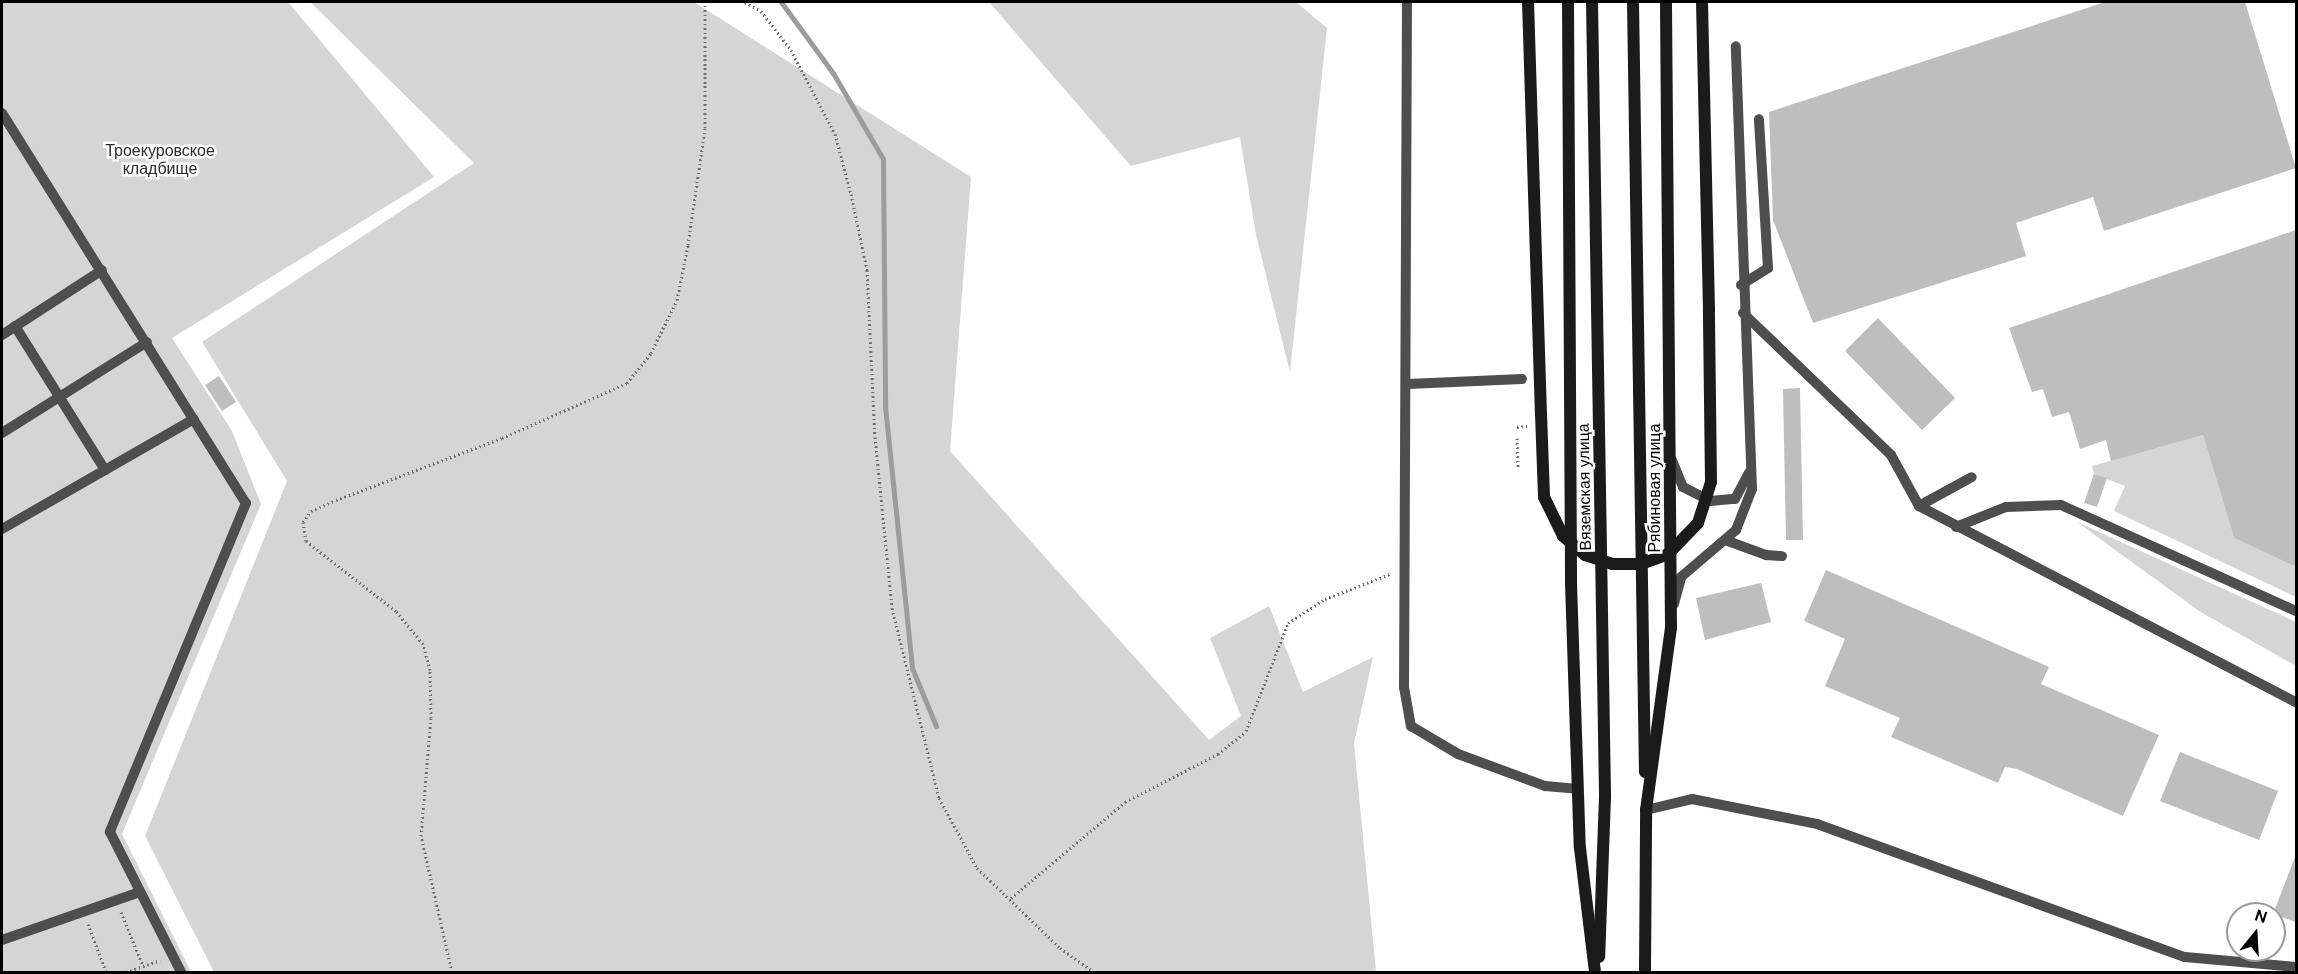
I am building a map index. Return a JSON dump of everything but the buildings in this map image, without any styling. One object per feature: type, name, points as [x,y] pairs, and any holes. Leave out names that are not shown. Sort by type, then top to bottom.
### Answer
[{"type":"main road","points":[[1528,2],[1544,498],[1554,525],[1585,555],[1612,564],[1641,564],[1680,546],[1698,524],[1711,482],[1702,2]]},
{"type":"main road","points":[[1568,2],[1571,583],[1578,789],[1597,972]]},
{"type":"main road","name":"Вяземская улица","points":[[1592,2],[1605,797],[1597,972]]},
{"type":"main road","points":[[1632,2],[1646,810]]},
{"type":"main road","name":"Рябиновая улица","points":[[1645,972],[1646,810],[1671,628],[1672,460],[1666,2]]},
{"type":"lane","points":[[1407,2],[1408,384],[1404,687],[1411,726],[1458,754],[1545,786],[1578,789]]},
{"type":"lane","points":[[1671,628],[1681,577],[1725,540],[1748,507],[1752,467],[1741,285],[1736,46]]},
{"type":"lane","points":[[2,113],[246,503],[110,832],[181,972]]},
{"type":"lane","points":[[1741,285],[1768,268],[1759,119]]},
{"type":"lane","points":[[2,335],[102,270]]},
{"type":"lane","points":[[1743,313],[1891,455],[1919,506],[2296,702]]},
{"type":"lane","points":[[15,326],[105,470]]},
{"type":"lane","points":[[2,433],[147,342]]},
{"type":"lane","points":[[1408,384],[1522,379]]},
{"type":"lane","points":[[2,528],[194,419]]},
{"type":"lane","points":[[1672,460],[1683,487],[1710,501],[1735,499],[1752,467]]},
{"type":"lane","points":[[1919,506],[1972,477]]},
{"type":"lane","points":[[1956,527],[2006,507],[2061,505],[2296,611]]},
{"type":"lane","points":[[1725,540],[1766,555],[1782,556]]},
{"type":"lane","points":[[1646,810],[1692,799],[1817,824],[2186,957],[2296,967]]},
{"type":"lane","points":[[2,940],[140,892]]},
{"type":"path","points":[[452,972],[421,836],[431,717],[430,670],[423,645],[396,610],[306,541],[303,522],[311,511],[336,500],[502,438],[627,383],[651,353],[677,300],[705,128],[705,2]]},
{"type":"path","points":[[746,2],[761,11],[791,50],[835,134],[867,270],[874,436],[892,608],[939,798],[977,868],[1011,898],[1060,948],[1094,972]]},
{"type":"path","points":[[1517,427],[1529,426]]},
{"type":"path","points":[[1517,438],[1518,469]]},
{"type":"path","points":[[1011,898],[1125,802],[1218,754],[1246,731],[1288,624],[1325,598],[1407,568]]},
{"type":"path","points":[[116,900],[143,966]]},
{"type":"path","points":[[83,911],[106,972]]},
{"type":"path","points":[[126,972],[173,955]]},
{"type":"green space","name":"Троекуровское кладбище","points":[[2,2],[288,2],[434,177],[172,338],[232,431],[261,504],[122,834],[191,972],[2,972]]},
{"type":"green space","points":[[310,2],[694,2],[971,177],[950,451],[1209,740],[1241,716],[1210,638],[1269,606],[1303,692],[1373,657],[1354,743],[1376,972],[214,972],[145,836],[287,481],[202,342],[474,163]]},
{"type":"green space","points":[[989,2],[1296,2],[1327,28],[1290,372],[1256,235],[1240,137],[1131,166]]},
{"type":"green space","points":[[2203,435],[2234,538],[2296,567],[2296,597],[2114,511],[2125,486],[2094,474],[2092,466]]},
{"type":"green space","points":[[2077,522],[2296,622],[2296,666],[2199,611]]},
{"type":"waterway","points":[[781,2],[833,73],[883,159],[885,406],[912,668],[936,726]]}]
